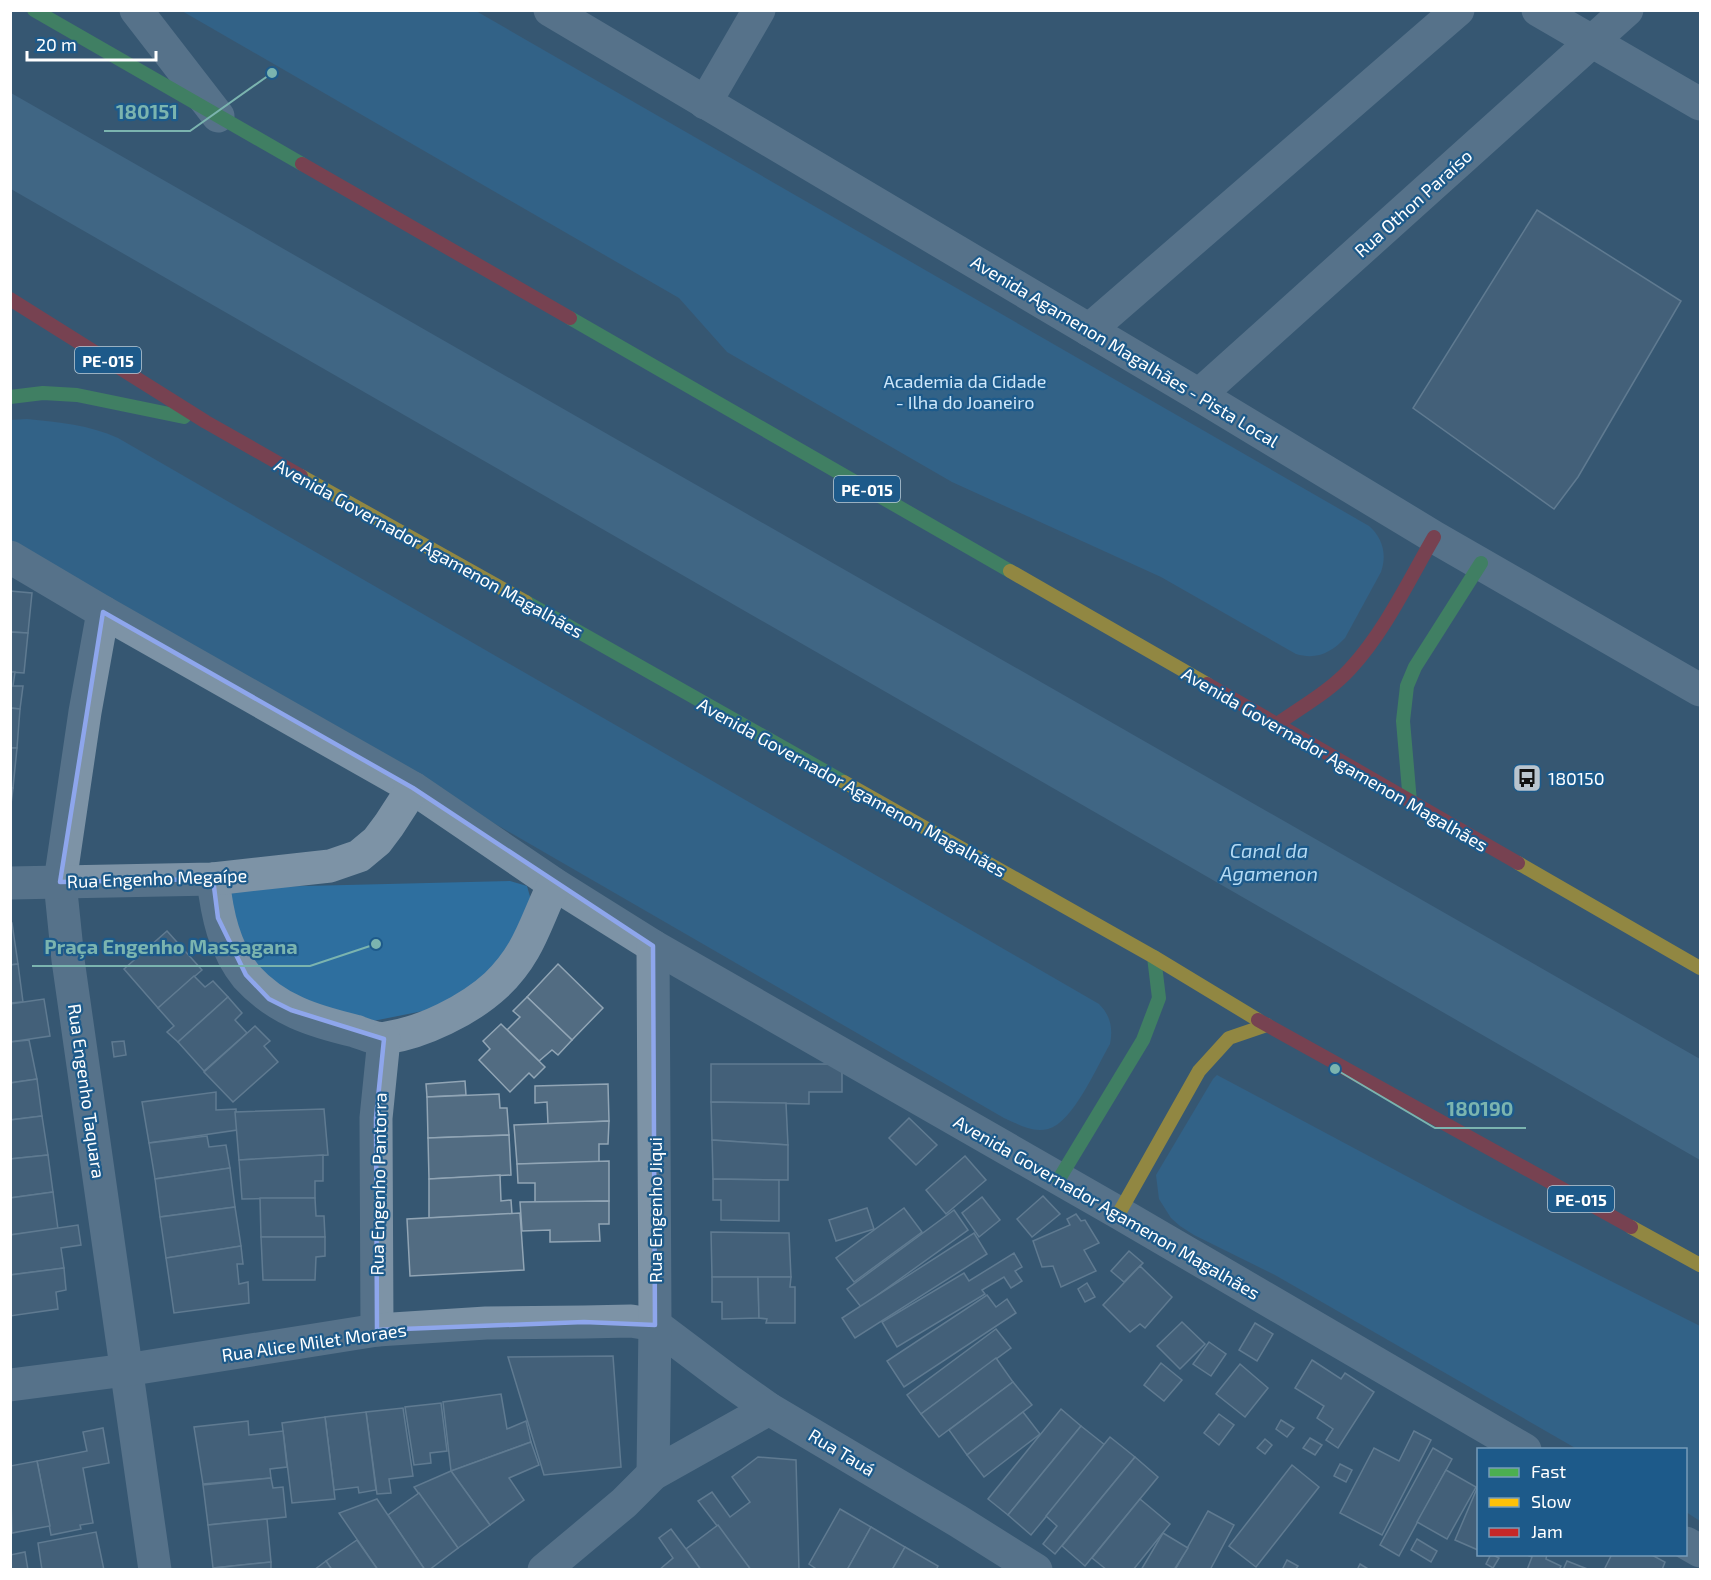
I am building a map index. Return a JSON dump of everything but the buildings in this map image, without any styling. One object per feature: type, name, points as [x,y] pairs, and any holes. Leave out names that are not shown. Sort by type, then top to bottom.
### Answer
[{"type":"highway","name":"Avenida Governador Agamenon Magalhães","points":[[34,10],[1701,968]]},
{"type":"highway","name":"Avenida Governador Agamenon Magalhães","points":[[10,299],[207,422],[1154,957],[1267,1025],[1701,1265]]},
{"type":"highway","points":[[10,397],[44,393],[79,397],[115,402],[207,422]]},
{"type":"highway","points":[[1276,724],[1350,670],[1373,640],[1434,537]]},
{"type":"highway","points":[[1410,802],[1403,721],[1407,686],[1415,667],[1481,563]]},
{"type":"highway","points":[[1059,1179],[1143,1040],[1159,998],[1154,957]]},
{"type":"highway","points":[[1119,1213],[1199,1071],[1229,1038],[1267,1025]]},
{"type":"street","points":[[136,10],[219,117]]},
{"type":"street","name":"Avenida Agamenon Magalhães - Pista Local","points":[[550,10],[1434,537],[1701,690]]},
{"type":"street","points":[[705,103],[759,10]]},
{"type":"street","points":[[1089,330],[1458,10]]},
{"type":"street","points":[[1538,10],[1701,104]]},
{"type":"street","name":"Rua Othon Paraíso","points":[[1199,395],[1627,10]]},
{"type":"street","name":"Avenida Governador Agamenon Magalhães","points":[[10,557],[412,788],[554,884],[653,946],[1524,1448]]},
{"type":"street","name":"Rua Engenho Taquara","points":[[103,612],[85,712],[60,882],[68,960],[155,1569]]},
{"type":"street","name":"Rua Engenho Megaípe","points":[[10,883],[213,879],[330,866],[359,856],[377,841],[390,825],[412,788]]},
{"type":"street","points":[[213,879],[218,918],[229,947],[246,975],[269,999],[319,1022],[384,1039],[423,1028],[467,1008],[495,986],[520,959],[554,884]]},
{"type":"street","name":"Rua Engenho Jiqui","points":[[653,946],[655,1325],[653,1474]]},
{"type":"street","name":"Rua Engenho Pantorra","points":[[377,1330],[376,1118],[384,1039]]},
{"type":"street","name":"Rua Alice Milet Moraes","points":[[10,1384],[126,1370],[377,1330],[486,1323],[631,1321],[655,1325]]},
{"type":"street","name":"Rua Tauá","points":[[655,1325],[769,1409],[1036,1569]]},
{"type":"street","points":[[543,1569],[624,1503],[653,1474],[769,1409]]},
{"type":"street","points":[[1687,1544],[1701,1551]]},
{"type":"highlighted area","points":[[103,612],[413,788],[653,946],[655,1325],[584,1322],[377,1330],[376,1118],[384,1039],[291,1010],[269,999],[246,975],[218,918],[213,879],[60,882]]},
{"type":"green space","name":"Academia da Cidade - Ilha do Joaneiro","points":[[182,11],[476,11],[1369,526],[1381,541],[1384,559],[1381,572],[1345,638],[1340,643],[1317,656],[1296,654],[1161,577],[952,482],[727,352],[679,298]]},
{"type":"green space","points":[[27,419],[85,427],[118,438],[1099,1004],[1110,1023],[1110,1044],[1084,1092],[1066,1116],[1057,1125],[1048,1129],[1031,1129],[1004,1118],[11,544],[10,420]]},
{"type":"green space","points":[[510,881],[527,886],[531,900],[507,961],[443,1007],[373,1021],[276,1002],[247,970],[223,888]]},
{"type":"green space","points":[[1217,1075],[1468,1209],[1700,1326],[1700,1521],[1687,1513],[1687,1448],[1575,1448],[1275,1275],[1194,1235],[1171,1218],[1159,1199],[1156,1175]]},
{"type":"water","name":"Canal da Agamenon","points":[[11,93],[1700,1059],[1700,1160],[11,189]]},
{"type":"traffic: fast","points":[[34,10],[302,164]]},
{"type":"traffic: fast","points":[[570,318],[1010,571]]},
{"type":"traffic: fast","points":[[10,397],[43,393],[77,395],[184,417]]},
{"type":"traffic: fast","points":[[1410,802],[1403,721],[1407,686],[1415,667],[1481,563]]},
{"type":"traffic: fast","points":[[526,602],[844,782]]},
{"type":"traffic: fast","points":[[1059,1179],[1143,1040],[1159,998],[1154,957]]},
{"type":"traffic: slow","points":[[301,476],[526,602]]},
{"type":"traffic: slow","points":[[1010,571],[1207,684]]},
{"type":"traffic: slow","points":[[844,782],[1154,957],[1258,1020]]},
{"type":"traffic: slow","points":[[1518,863],[1700,968]]},
{"type":"traffic: slow","points":[[1119,1213],[1199,1071],[1229,1038],[1267,1025]]},
{"type":"traffic: slow","points":[[1631,1227],[1700,1265]]},
{"type":"traffic: jam","points":[[302,164],[570,318]]},
{"type":"traffic: jam","points":[[10,299],[206,422],[301,476]]},
{"type":"traffic: jam","points":[[1276,725],[1333,685],[1363,654],[1395,606],[1434,537]]},
{"type":"traffic: jam","points":[[1207,684],[1518,863]]},
{"type":"traffic: jam","points":[[1258,1020],[1631,1227]]},
{"type":"place","name":"180151","points":[[272,73]]},
{"type":"place","name":"180150","points":[[1527,778]]},
{"type":"place","name":"Praça Engenho Massagana","points":[[376,944]]},
{"type":"place","name":"180190","points":[[1335,1069]]}]
